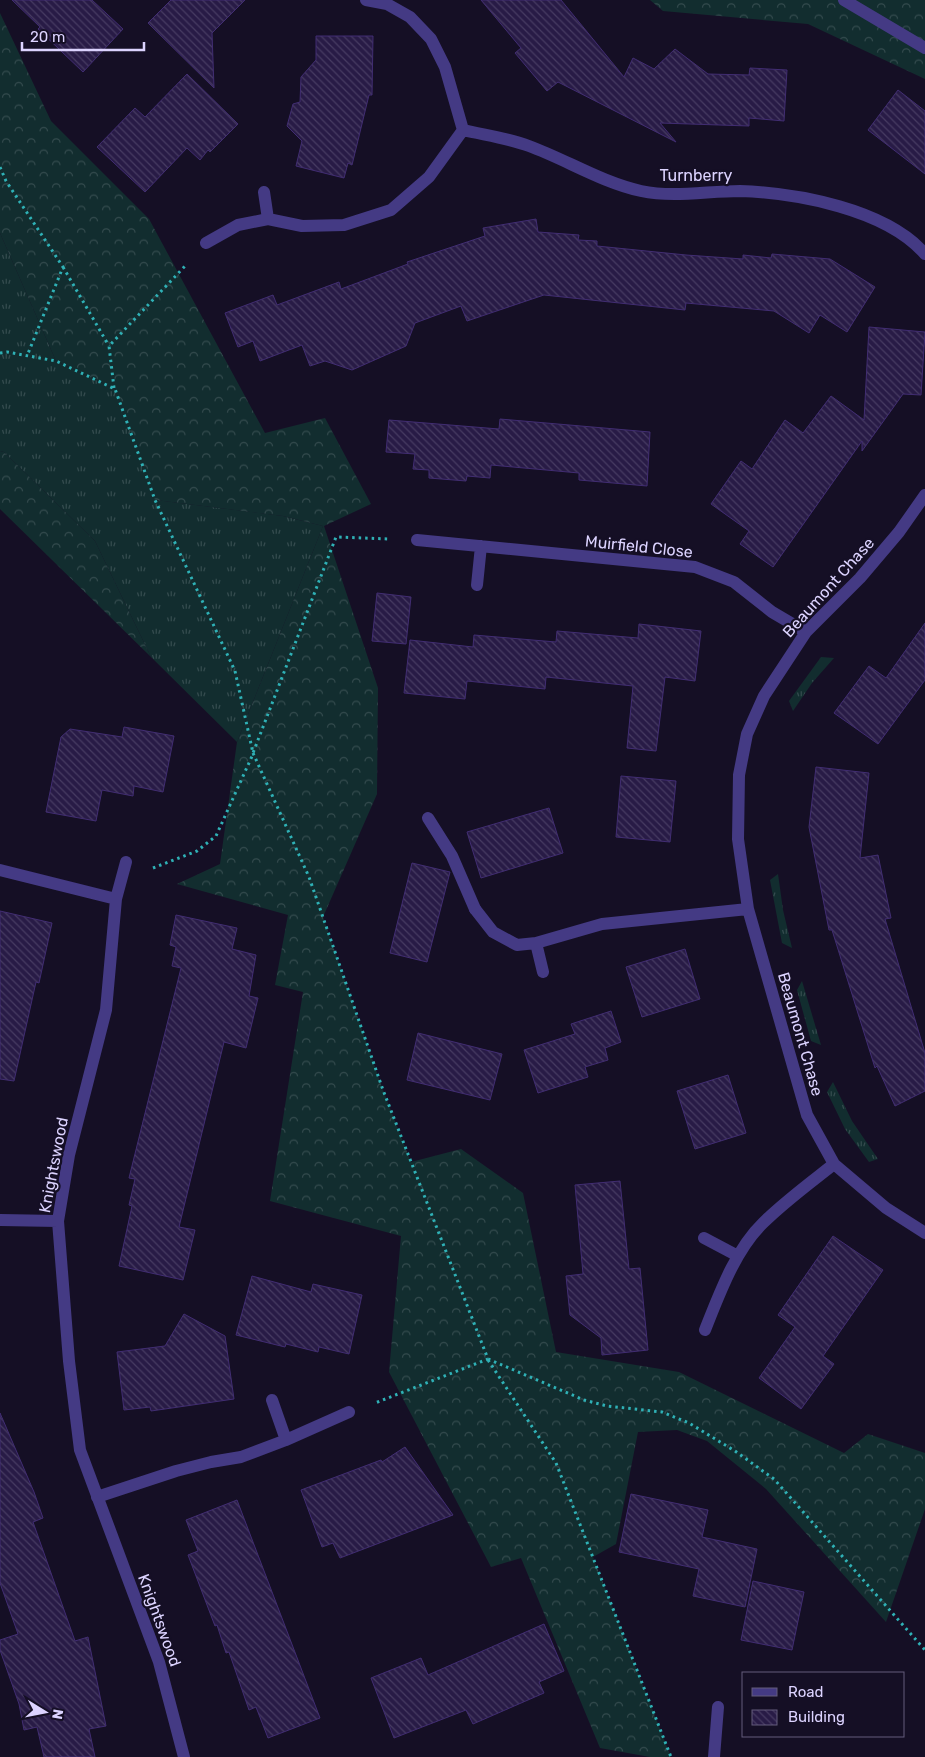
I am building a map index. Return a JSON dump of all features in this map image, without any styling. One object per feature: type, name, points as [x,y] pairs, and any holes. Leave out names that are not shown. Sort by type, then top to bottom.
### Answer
[{"type":"street","points":[[206,243],[238,225],[268,219],[302,226],[344,225],[391,210],[429,178],[463,130],[445,67],[431,39],[410,17],[387,4],[366,0]]},
{"type":"street","points":[[844,0],[925,48]]},
{"type":"street","name":"Turnberry","points":[[463,130],[528,146],[597,177],[642,191],[680,194],[739,191],[783,194],[830,203],[883,223],[918,246],[925,254]]},
{"type":"street","points":[[264,192],[268,219]]},
{"type":"street","name":"Beaumont Chase","points":[[925,495],[899,532],[860,578],[806,632],[764,696],[746,734],[739,775],[738,839],[748,910],[807,1115],[834,1164],[886,1208],[925,1233]]},
{"type":"street","name":"Muirfield Close","points":[[417,540],[695,567],[734,582],[772,612],[806,632]]},
{"type":"street","points":[[477,585],[481,546]]},
{"type":"street","points":[[428,818],[452,856],[475,909],[493,932],[517,945],[536,944],[602,924],[748,910]]},
{"type":"street","name":"Knightswood","points":[[126,862],[116,899],[106,1010],[69,1155],[58,1221],[69,1361],[79,1446],[159,1662],[184,1757]]},
{"type":"street","points":[[0,870],[116,899]]},
{"type":"street","points":[[536,944],[543,972]]},
{"type":"street","points":[[705,1330],[738,1256],[762,1224],[834,1164]]},
{"type":"street","points":[[0,1220],[58,1221]]},
{"type":"street","points":[[704,1238],[738,1256]]},
{"type":"street","points":[[272,1400],[286,1440]]},
{"type":"street","points":[[97,1497],[176,1471],[211,1462],[241,1458],[349,1412]]},
{"type":"street","points":[[714,1757],[718,1707]]},
{"type":"path","points":[[0,167],[6,181],[63,267],[109,346],[115,389],[156,500],[235,671],[254,753],[309,877],[383,1090],[488,1360],[556,1463],[671,1757]]},
{"type":"path","points":[[109,346],[206,243]]},
{"type":"path","points":[[26,356],[63,267]]},
{"type":"path","points":[[0,353],[7,352],[56,361],[115,389]]},
{"type":"path","points":[[126,862],[155,868],[197,851],[216,836],[254,753],[336,538],[417,540]]},
{"type":"path","points":[[349,1412],[488,1360],[584,1400],[607,1406],[662,1412],[680,1419],[735,1452],[774,1479],[925,1650]]},
{"type":"green space","points":[[650,0],[925,0],[925,79],[808,24],[663,11]]},
{"type":"green space","points":[[0,13],[51,121],[149,219],[265,433],[325,418],[371,504],[324,526],[378,688],[377,794],[323,917],[383,1090],[411,1162],[461,1149],[523,1193],[556,1352],[679,1372],[844,1453],[868,1434],[925,1453],[925,1509],[886,1622],[766,1489],[707,1441],[677,1430],[638,1432],[616,1544],[593,1557],[671,1757],[650,1757],[600,1748],[521,1558],[491,1567],[389,1372],[401,1236],[270,1201],[303,992],[275,985],[288,915],[177,884],[220,864],[237,742],[323,526],[283,516],[155,500],[115,389],[56,361],[0,233]]},
{"type":"green space","points":[[0,233],[56,361],[115,389],[156,500],[283,516],[323,526],[237,742],[151,657],[95,541],[4,452],[0,451]]},
{"type":"green space","points":[[0,451],[4,452],[95,541],[151,657],[0,509]]},
{"type":"green space","points":[[821,657],[834,658],[812,683],[793,711],[789,701]]},
{"type":"green space","points":[[778,874],[783,910],[792,948],[782,943],[770,880]]},
{"type":"green space","points":[[802,981],[821,1045],[811,1041],[797,990]]},
{"type":"green space","points":[[833,1082],[852,1121],[878,1159],[869,1162],[845,1129],[827,1092]]},
{"type":"building","points":[[12,0],[92,0],[123,29],[83,72],[38,29],[40,27]]},
{"type":"building","points":[[171,0],[245,0],[212,33],[214,88],[148,23]]},
{"type":"building","points":[[481,0],[561,0],[624,77],[633,58],[654,69],[675,49],[708,74],[749,75],[750,68],[787,70],[784,121],[749,118],[749,126],[660,123],[676,142],[558,82],[547,91],[515,53],[521,48]]},
{"type":"building","points":[[316,36],[373,36],[372,95],[369,95],[352,165],[348,163],[344,178],[296,166],[302,141],[287,126],[293,104],[300,102],[301,77],[316,60]]},
{"type":"building","points":[[187,74],[238,124],[210,152],[208,150],[200,160],[187,148],[145,192],[97,147],[135,108],[145,117]]},
{"type":"building","points":[[898,90],[925,111],[925,174],[868,130]]},
{"type":"building","points":[[536,219],[538,232],[579,235],[578,240],[597,241],[597,246],[743,259],[743,255],[771,258],[772,254],[830,259],[875,287],[847,332],[820,315],[809,333],[774,311],[686,303],[685,310],[544,295],[467,321],[461,306],[415,323],[406,346],[352,370],[325,361],[310,366],[302,345],[260,361],[253,341],[238,347],[225,313],[273,295],[277,305],[339,282],[341,289],[408,264],[407,262],[485,236],[483,228]]},
{"type":"building","points":[[869,327],[925,332],[921,395],[903,394],[862,451],[862,441],[773,567],[740,544],[749,531],[711,504],[741,461],[752,469],[785,420],[803,433],[831,396],[864,420]]},
{"type":"building","points":[[500,419],[650,432],[647,486],[579,480],[579,473],[491,465],[490,478],[467,476],[466,481],[429,478],[429,470],[413,469],[415,454],[386,452],[389,420],[499,429]]},
{"type":"building","points":[[377,593],[411,597],[406,644],[372,641]]},
{"type":"building","points":[[925,623],[925,680],[878,744],[834,713],[869,666],[886,678]]},
{"type":"building","points":[[639,624],[701,631],[695,681],[665,677],[656,751],[627,748],[633,686],[546,677],[545,689],[467,681],[465,699],[404,693],[410,640],[473,647],[474,635],[556,642],[557,631],[638,638]]},
{"type":"building","points":[[124,727],[174,736],[163,792],[134,786],[133,796],[102,790],[96,821],[46,812],[61,737],[70,729],[122,737]]},
{"type":"building","points":[[816,767],[869,773],[860,858],[878,855],[891,918],[885,919],[925,1053],[925,1091],[895,1106],[877,1066],[875,1068],[832,930],[829,930],[809,827]]},
{"type":"building","points":[[621,776],[676,781],[670,842],[616,837]]},
{"type":"building","points":[[549,808],[563,853],[481,878],[467,832]]},
{"type":"building","points":[[412,863],[450,872],[427,962],[390,953]]},
{"type":"building","points":[[0,911],[52,923],[39,983],[36,982],[14,1081],[0,1079]]},
{"type":"building","points":[[176,915],[237,928],[232,949],[256,955],[249,996],[258,998],[246,1048],[224,1042],[179,1227],[195,1230],[183,1280],[119,1266],[132,1206],[129,1205],[135,1179],[129,1178],[181,968],[172,966],[176,947],[170,945]]},
{"type":"building","points":[[685,949],[700,999],[642,1017],[626,967]]},
{"type":"building","points":[[611,1011],[621,1042],[605,1048],[608,1060],[585,1067],[588,1077],[538,1093],[524,1050],[575,1034],[571,1024]]},
{"type":"building","points":[[418,1033],[502,1054],[490,1100],[407,1080]]},
{"type":"building","points":[[728,1075],[746,1133],[695,1149],[677,1091]]},
{"type":"building","points":[[620,1181],[629,1269],[640,1268],[648,1350],[602,1355],[601,1338],[570,1315],[566,1276],[583,1274],[575,1185]]},
{"type":"building","points":[[833,1236],[883,1270],[823,1356],[834,1364],[801,1409],[759,1378],[795,1327],[778,1315]]},
{"type":"building","points":[[252,1276],[311,1292],[313,1284],[362,1295],[349,1354],[319,1347],[318,1352],[286,1344],[285,1347],[236,1335]]},
{"type":"building","points":[[184,1314],[225,1336],[234,1399],[151,1411],[150,1407],[124,1410],[117,1352],[165,1346]]},
{"type":"building","points":[[0,1413],[34,1492],[43,1518],[33,1522],[75,1641],[88,1637],[106,1726],[89,1729],[95,1757],[44,1757],[37,1727],[24,1730],[19,1704],[0,1650],[0,1640],[18,1634],[0,1583]]},
{"type":"building","points":[[405,1447],[453,1515],[340,1558],[333,1543],[322,1547],[301,1490],[381,1460],[382,1462]]},
{"type":"building","points":[[631,1494],[708,1510],[702,1537],[757,1549],[745,1607],[693,1596],[699,1569],[619,1552]]},
{"type":"building","points":[[237,1500],[320,1718],[268,1738],[256,1707],[249,1710],[229,1652],[226,1653],[217,1625],[215,1626],[188,1555],[198,1551],[186,1520]]},
{"type":"building","points":[[753,1581],[804,1592],[792,1650],[741,1640]]},
{"type":"building","points":[[544,1624],[564,1671],[539,1682],[544,1693],[473,1724],[466,1710],[394,1738],[371,1678],[421,1658],[428,1675]]}]
